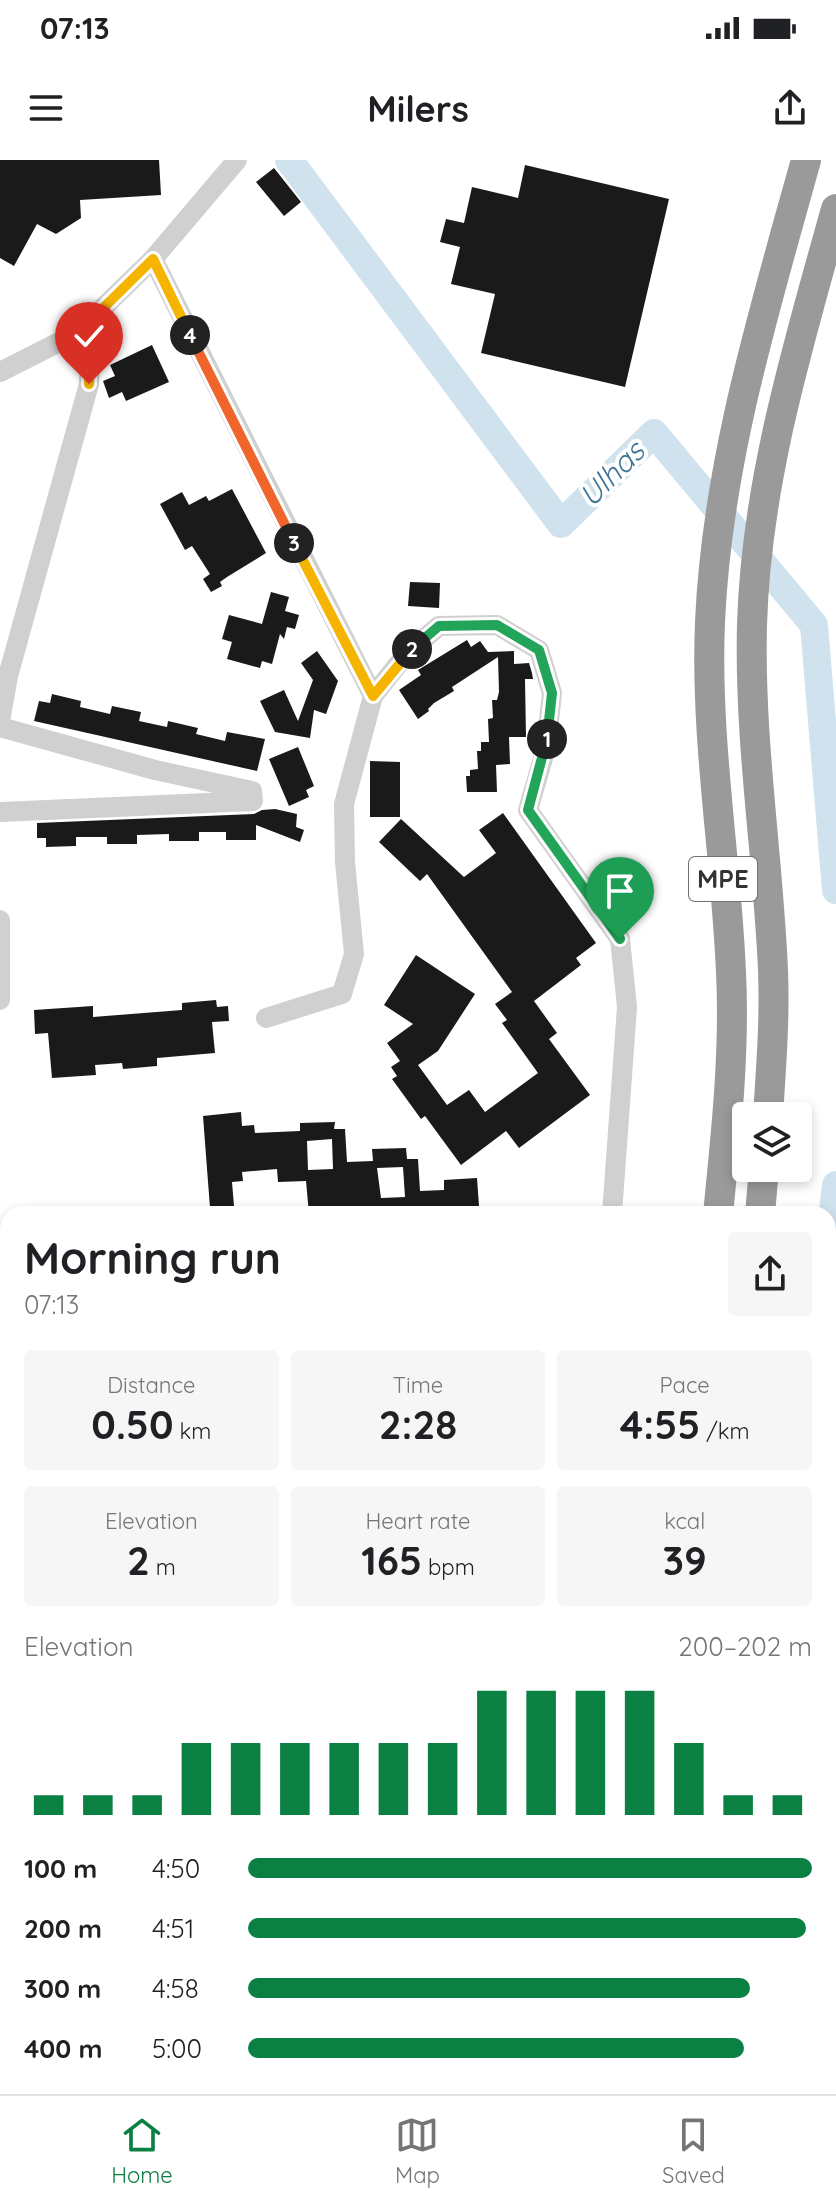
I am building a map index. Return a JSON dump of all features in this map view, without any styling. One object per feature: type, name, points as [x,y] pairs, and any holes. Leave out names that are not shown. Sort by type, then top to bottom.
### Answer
[{"type":"highway","name":"MPE","points":[[719,1206],[725,1146],[731,973],[710,707],[710,623],[716,543],[729,455],[754,349],[806,160]]},
{"type":"highway","name":"MPE","points":[[768,1102],[773,971],[752,706],[753,615],[758,548],[770,461],[836,209]]},
{"type":"highway","points":[[761,1206],[763,1182]]},
{"type":"street","points":[[0,372],[77,333],[153,259],[232,167]]},
{"type":"street","points":[[153,259],[373,696]]},
{"type":"street","points":[[0,812],[253,801],[252,791],[155,770],[0,724],[8,676],[89,384],[92,319]]},
{"type":"street","points":[[266,1018],[342,994],[354,954],[345,862],[344,804],[373,696],[407,653],[439,626],[497,625],[539,650],[552,693],[546,748],[528,810],[620,939],[627,1007],[613,1206]]},
{"type":"street","points":[[0,920],[0,1000]]},
{"type":"building","points":[[0,160],[159,160],[161,195],[80,200],[81,218],[56,234],[37,224],[14,266],[0,258]]},
{"type":"building","points":[[525,165],[669,199],[625,387],[481,353],[495,294],[451,284],[460,247],[440,242],[446,219],[464,223],[472,187],[518,198]]},
{"type":"building","points":[[274,168],[301,202],[284,216],[256,182]]},
{"type":"building","points":[[152,345],[169,382],[126,401],[122,392],[109,398],[103,381],[115,376],[110,365]]},
{"type":"building","points":[[232,489],[266,553],[227,577],[220,582],[222,586],[211,592],[203,579],[210,574],[192,546],[185,550],[160,504],[182,492],[189,505],[206,496],[209,501]]},
{"type":"building","points":[[410,582],[440,583],[439,608],[408,606]]},
{"type":"building","points":[[271,592],[289,597],[285,611],[299,615],[295,629],[287,627],[284,639],[280,634],[272,664],[262,661],[260,668],[227,659],[232,642],[222,639],[229,615],[262,624]]},
{"type":"building","points":[[467,640],[471,647],[480,641],[488,652],[514,651],[514,664],[529,663],[532,673],[533,679],[525,679],[526,737],[509,737],[510,764],[496,765],[497,792],[467,792],[466,776],[470,776],[470,770],[478,769],[477,751],[481,751],[481,742],[489,742],[488,719],[493,718],[492,700],[497,700],[499,692],[498,657],[452,687],[454,691],[434,703],[418,719],[399,690],[421,675],[418,670]]},
{"type":"building","points":[[317,651],[338,681],[326,714],[314,710],[310,738],[275,732],[260,701],[284,690],[298,721],[313,680],[301,663]]},
{"type":"building","points":[[52,694],[81,701],[80,707],[110,714],[112,706],[141,712],[139,721],[167,727],[168,721],[198,728],[196,734],[225,741],[227,732],[265,739],[257,771],[34,721],[39,701],[50,703]]},
{"type":"building","points":[[298,747],[314,786],[306,790],[309,797],[289,806],[269,759]]},
{"type":"building","points":[[370,761],[400,762],[400,817],[370,817]]},
{"type":"building","points":[[275,809],[297,814],[296,827],[304,830],[300,842],[256,825],[256,840],[226,840],[226,832],[199,832],[199,841],[169,841],[169,834],[137,835],[137,844],[107,844],[107,837],[76,837],[76,846],[46,847],[46,838],[37,838],[37,823],[254,814]]},
{"type":"building","points":[[503,813],[596,943],[576,958],[581,965],[534,1001],[557,1033],[549,1039],[590,1095],[519,1148],[506,1131],[461,1165],[425,1116],[421,1119],[392,1079],[397,1076],[391,1067],[400,1061],[387,1043],[413,1024],[384,1005],[416,955],[475,994],[438,1051],[418,1065],[447,1105],[469,1090],[485,1112],[538,1073],[502,1023],[507,1020],[495,1004],[512,992],[427,874],[420,881],[379,842],[401,819],[464,877],[496,853],[479,830]]},
{"type":"building","points":[[216,1000],[217,1007],[228,1006],[229,1021],[212,1022],[215,1053],[157,1058],[157,1066],[123,1069],[122,1063],[95,1065],[96,1075],[52,1078],[48,1033],[35,1034],[34,1010],[93,1006],[93,1017],[182,1010],[182,1003]]},
{"type":"building","points":[[241,1112],[242,1126],[254,1125],[255,1133],[300,1131],[300,1123],[335,1122],[334,1129],[345,1129],[347,1162],[373,1161],[372,1149],[406,1148],[407,1159],[418,1159],[420,1191],[444,1190],[444,1180],[477,1178],[479,1206],[308,1206],[306,1181],[278,1182],[277,1169],[242,1172],[243,1181],[232,1182],[234,1206],[210,1206],[203,1116]],"holes":[[[332,1139],[333,1169],[308,1170],[307,1141]],[[403,1167],[405,1197],[381,1198],[377,1168]]]},
{"type":"waterway","name":"Ulhas","points":[[289,160],[561,524],[654,433],[814,625],[836,890]]},
{"type":"waterway","name":"Ulhas","points":[[834,1206],[836,1185]]},
{"type":"route","points":[[89,384],[92,319],[153,259],[373,696],[407,653],[439,626],[497,625],[539,650],[552,693],[546,748],[528,810],[620,939]]}]
